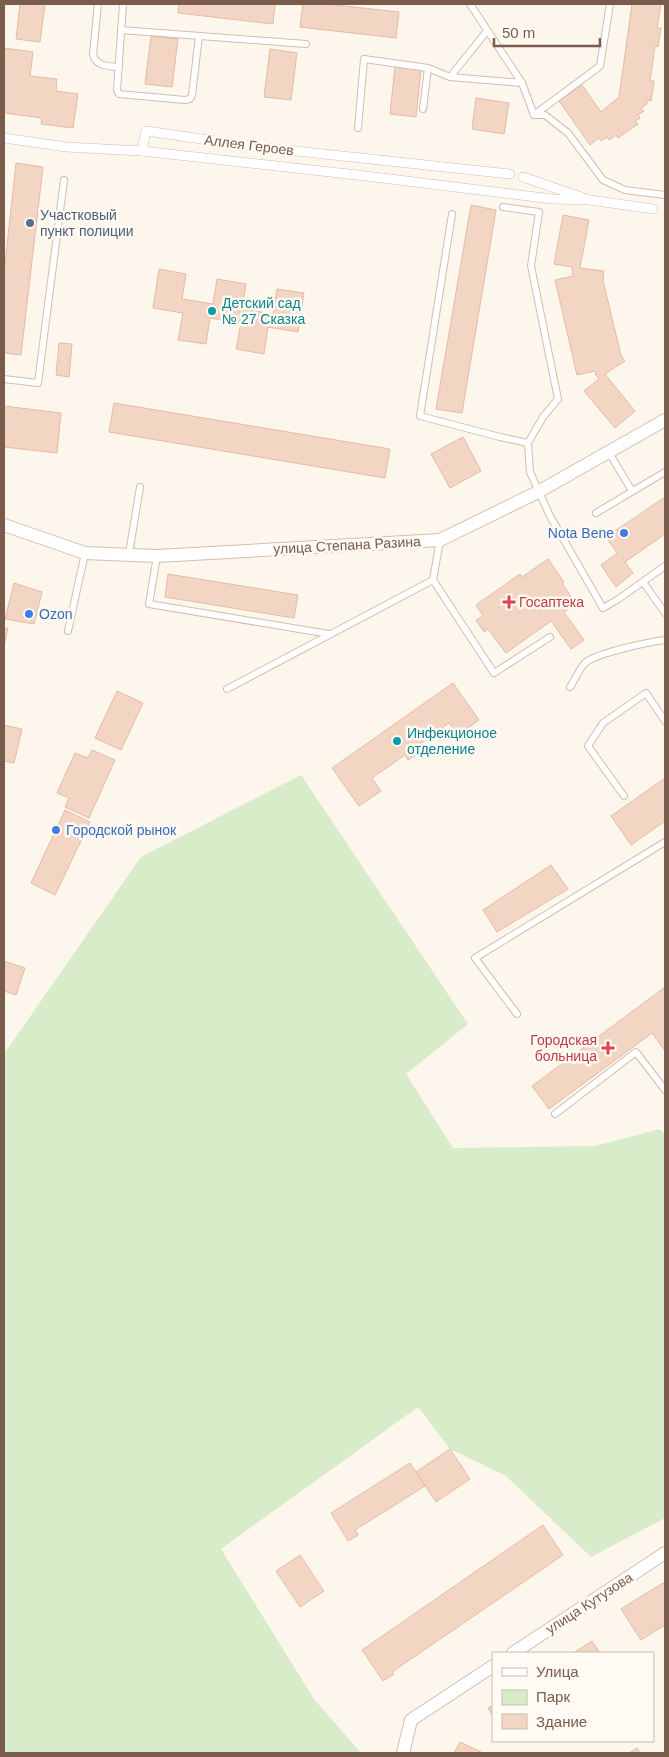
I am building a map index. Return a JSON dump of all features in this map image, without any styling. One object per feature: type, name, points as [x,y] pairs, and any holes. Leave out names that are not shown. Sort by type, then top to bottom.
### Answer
[{"type":"street","name":"Аллея Героев","points":[[142,152],[146,131],[250,146],[510,174]]},
{"type":"street","points":[[4,138],[66,147],[142,152],[366,176],[552,199],[590,200],[653,209]]},
{"type":"street","points":[[523,177],[590,200]]},
{"type":"street","name":"улица Степана Разина","points":[[4,525],[85,553],[157,556],[440,540],[538,492],[665,420]]},
{"type":"street","name":"улица Кутузова","points":[[515,1652],[665,1553]]},
{"type":"street","points":[[403,1753],[411,1720],[492,1667]]},
{"type":"lane","points":[[98,4],[94,60],[99,64],[119,67]]},
{"type":"lane","points":[[123,4],[117,90],[123,96],[190,99],[199,36]]},
{"type":"lane","points":[[470,4],[522,83],[534,115]]},
{"type":"lane","points":[[534,115],[600,66],[610,4]]},
{"type":"lane","points":[[121,30],[306,44]]},
{"type":"lane","points":[[450,76],[487,31]]},
{"type":"lane","points":[[358,128],[364,59],[428,68],[450,76],[522,83]]},
{"type":"lane","points":[[423,109],[428,68]]},
{"type":"lane","points":[[534,115],[546,115],[568,133],[603,180],[625,190],[665,195]]},
{"type":"lane","points":[[4,379],[38,383],[64,180]]},
{"type":"lane","points":[[503,207],[539,212],[531,266],[558,399],[543,417],[528,443],[530,472],[538,492],[554,525],[603,608],[665,566]]},
{"type":"lane","points":[[452,214],[420,416],[528,443]]},
{"type":"lane","points":[[608,451],[632,491]]},
{"type":"lane","points":[[596,513],[665,472]]},
{"type":"lane","points":[[129,554],[140,487]]},
{"type":"lane","points":[[440,540],[433,580],[494,673],[550,637]]},
{"type":"lane","points":[[68,631],[85,553]]},
{"type":"lane","points":[[157,556],[149,604],[330,634]]},
{"type":"lane","points":[[227,689],[433,580]]},
{"type":"lane","points":[[643,582],[665,613]]},
{"type":"lane","points":[[570,687],[585,663],[598,657],[641,644],[665,640]]},
{"type":"lane","points":[[624,796],[588,746],[603,724],[646,693],[665,721]]},
{"type":"lane","points":[[518,1014],[475,958],[665,842]]},
{"type":"lane","points":[[555,1114],[636,1052],[665,1090]]},
{"type":"green space","points":[[301,775],[468,1024],[406,1074],[453,1148],[595,1146],[660,1129],[665,1135],[665,1518],[591,1557],[506,1476],[450,1449],[418,1407],[221,1549],[314,1699],[361,1753],[4,1753],[4,1054],[141,857]]},
{"type":"building","points":[[20,4],[45,4],[40,42],[16,39]]},
{"type":"building","points":[[179,4],[275,4],[273,24],[178,13]]},
{"type":"building","points":[[303,4],[326,4],[399,12],[396,38],[300,27]]},
{"type":"building","points":[[632,4],[661,4],[657,28],[661,28],[658,47],[655,46],[650,81],[654,81],[651,101],[647,100],[647,104],[641,108],[644,111],[638,115],[640,118],[635,121],[638,124],[618,138],[616,135],[609,140],[607,137],[601,141],[599,138],[590,145],[559,101],[582,85],[601,112],[619,97]]},
{"type":"building","points":[[151,36],[178,39],[172,87],[145,84]]},
{"type":"building","points":[[4,48],[33,52],[30,76],[57,79],[56,91],[78,94],[73,128],[41,124],[42,118],[4,113]]},
{"type":"building","points":[[270,49],[297,53],[291,100],[264,97]]},
{"type":"building","points":[[395,66],[421,69],[416,117],[390,114]]},
{"type":"building","points":[[476,98],[509,103],[504,134],[472,129]]},
{"type":"building","points":[[16,163],[43,167],[21,355],[4,353],[4,273]]},
{"type":"building","points":[[471,205],[496,210],[462,413],[436,409]]},
{"type":"building","points":[[563,215],[589,220],[580,268],[604,271],[603,281],[621,355],[625,361],[605,374],[635,411],[615,428],[584,391],[599,379],[595,371],[577,375],[555,280],[573,276],[572,267],[554,264]]},
{"type":"building","name":"Детский сад № 27 Сказка","points":[[159,269],[186,274],[182,299],[213,304],[217,279],[246,284],[242,309],[273,314],[277,289],[304,293],[298,332],[268,327],[264,354],[236,349],[241,323],[210,318],[206,344],[178,340],[183,313],[153,308]]},
{"type":"building","points":[[59,343],[72,344],[69,377],[56,375]]},
{"type":"building","points":[[114,403],[390,449],[385,478],[109,432]]},
{"type":"building","points":[[4,406],[61,413],[57,453],[4,447]]},
{"type":"building","points":[[463,437],[481,471],[450,488],[431,454]]},
{"type":"building","points":[[665,497],[665,534],[625,562],[633,573],[616,587],[601,565],[617,553],[606,537]]},
{"type":"building","points":[[548,559],[576,604],[564,612],[584,640],[571,649],[551,621],[506,653],[488,629],[484,632],[476,620],[483,616],[476,605],[520,574],[522,577]]},
{"type":"building","points":[[168,574],[298,595],[294,618],[165,597]]},
{"type":"building","points":[[14,583],[42,592],[34,624],[5,619]]},
{"type":"building","points":[[4,628],[8,628],[4,646]]},
{"type":"building","name":"Инфекционое отделение","points":[[453,683],[479,720],[458,735],[449,723],[417,746],[421,752],[408,760],[405,755],[372,778],[381,791],[359,806],[332,768]]},
{"type":"building","points":[[117,691],[143,703],[121,750],[95,738]]},
{"type":"building","points":[[4,725],[22,729],[14,763],[4,761]]},
{"type":"building","points":[[92,750],[115,760],[89,818],[65,807],[69,798],[57,793],[75,753],[88,758]]},
{"type":"building","points":[[665,778],[665,821],[631,845],[611,816]]},
{"type":"building","points":[[65,810],[90,822],[55,895],[31,883]]},
{"type":"building","points":[[551,865],[568,889],[497,932],[483,910]]},
{"type":"building","points":[[4,961],[25,968],[16,995],[4,991]]},
{"type":"building","name":"Городская больница","points":[[665,987],[665,1051],[652,1033],[549,1109],[532,1086]]},
{"type":"building","points":[[450,1449],[470,1479],[436,1502],[416,1472]]},
{"type":"building","points":[[410,1463],[425,1486],[355,1530],[358,1535],[348,1541],[331,1513]]},
{"type":"building","points":[[543,1525],[563,1555],[392,1672],[394,1674],[383,1681],[362,1650]]},
{"type":"building","points":[[300,1555],[324,1591],[300,1607],[276,1571]]},
{"type":"building","points":[[663,1583],[665,1586],[665,1625],[641,1640],[621,1609]]},
{"type":"building","points":[[592,1641],[599,1652],[575,1652]]},
{"type":"building","points":[[492,1706],[492,1714],[488,1708]]},
{"type":"building","points":[[460,1742],[483,1753],[454,1753]]},
{"type":"building","points":[[637,1748],[640,1753],[629,1753]]},
{"type":"place","name":"Участковый пункт полиции","points":[[30,223]]},
{"type":"place","name":"Детский сад № 27 Сказка","points":[[212,311]]},
{"type":"place","name":"Nota Bene","points":[[624,533]]},
{"type":"place","name":"Госаптека","points":[[509,602]]},
{"type":"place","name":"Ozon","points":[[29,614]]},
{"type":"place","name":"Инфекционое отделение","points":[[397,741]]},
{"type":"place","name":"Городской рынок","points":[[56,830]]},
{"type":"place","name":"Городская больница","points":[[608,1048]]}]
